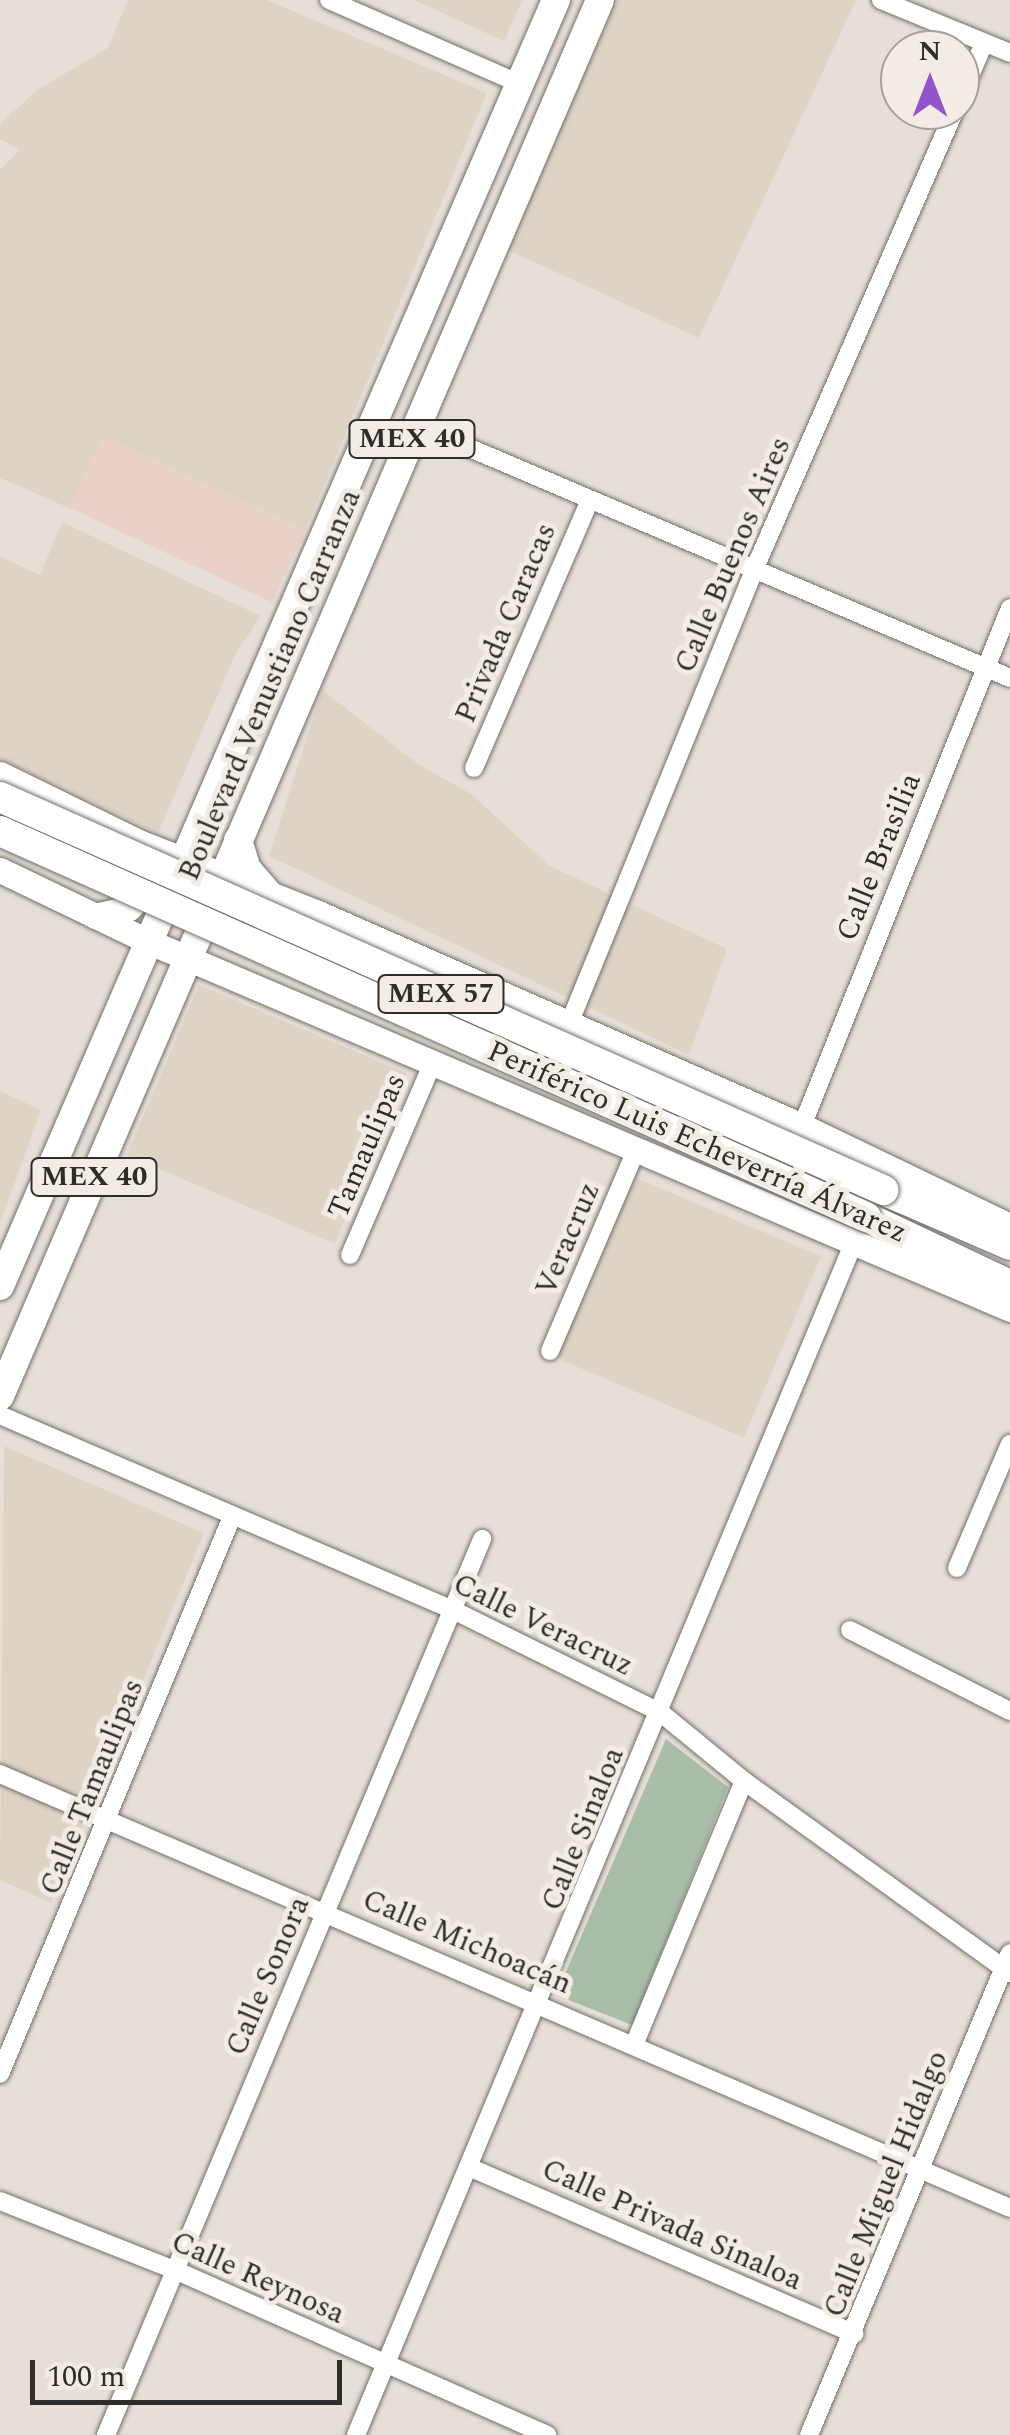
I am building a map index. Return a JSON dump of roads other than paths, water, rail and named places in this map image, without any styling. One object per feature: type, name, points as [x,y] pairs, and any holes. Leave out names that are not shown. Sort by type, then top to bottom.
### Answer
[{"type":"highway","name":"Periférico Luis Echeverría Álvarez","points":[[0,797],[883,1190],[1009,1228]]},
{"type":"highway","name":"Periférico Luis Echeverría Álvarez","points":[[0,831],[860,1229],[1010,1285]]},
{"type":"main road","name":"Boulevard Venustiano Carranza","points":[[0,1286],[152,943],[556,0]]},
{"type":"main road","name":"Boulevard Venustiano Carranza","points":[[0,1396],[600,0]]},
{"type":"main road","points":[[238,840],[248,869],[269,894]]},
{"type":"street","points":[[329,0],[520,84]]},
{"type":"street","points":[[880,0],[1010,54]]},
{"type":"street","points":[[980,51],[984,42]]},
{"type":"street","name":"Calle Buenos Aires","points":[[570,1024],[754,570],[946,130]]},
{"type":"street","points":[[418,426],[1010,678]]},
{"type":"street","name":"Privada Caracas","points":[[474,768],[590,500]]},
{"type":"street","name":"Calle Brasilia","points":[[802,1126],[1010,608]]},
{"type":"street","name":"Periférico Luis Echeverría Álvarez","points":[[0,774],[133,839],[318,913],[802,1126],[1009,1228]]},
{"type":"street","points":[[95,916],[129,908],[140,898],[147,870],[133,839]]},
{"type":"street","points":[[0,870],[152,943],[637,1148],[860,1229],[1010,1309]]},
{"type":"street","points":[[240,977],[227,946],[235,917],[261,903],[318,913]]},
{"type":"street","name":"Tamaulipas","points":[[350,1255],[434,1060]]},
{"type":"street","name":"Veracruz","points":[[550,1351],[637,1148]]},
{"type":"street","name":"Calle Sinaloa","points":[[356,2435],[541,2003],[860,1229]]},
{"type":"street","name":"Calle Veracruz","points":[[0,1416],[230,1519],[453,1610],[660,1713],[744,1782],[1008,1965]]},
{"type":"street","points":[[957,1568],[1010,1444]]},
{"type":"street","name":"Calle Tamaulipas","points":[[0,2074],[110,1819],[230,1519]]},
{"type":"street","name":"Calle Sonora","points":[[106,2435],[482,1539]]},
{"type":"street","points":[[850,1630],[1010,1711]]},
{"type":"street","name":"Calle Michoacán","points":[[0,1774],[325,1910],[1010,2208]]},
{"type":"street","points":[[634,2045],[744,1782]]},
{"type":"street","name":"Calle Miguel Hidalgo","points":[[809,2435],[1008,1965]]},
{"type":"street","name":"Calle Privada Sinaloa","points":[[469,2166],[854,2334]]},
{"type":"street","name":"Calle Reynosa","points":[[0,2201],[177,2271],[547,2435]]}]
